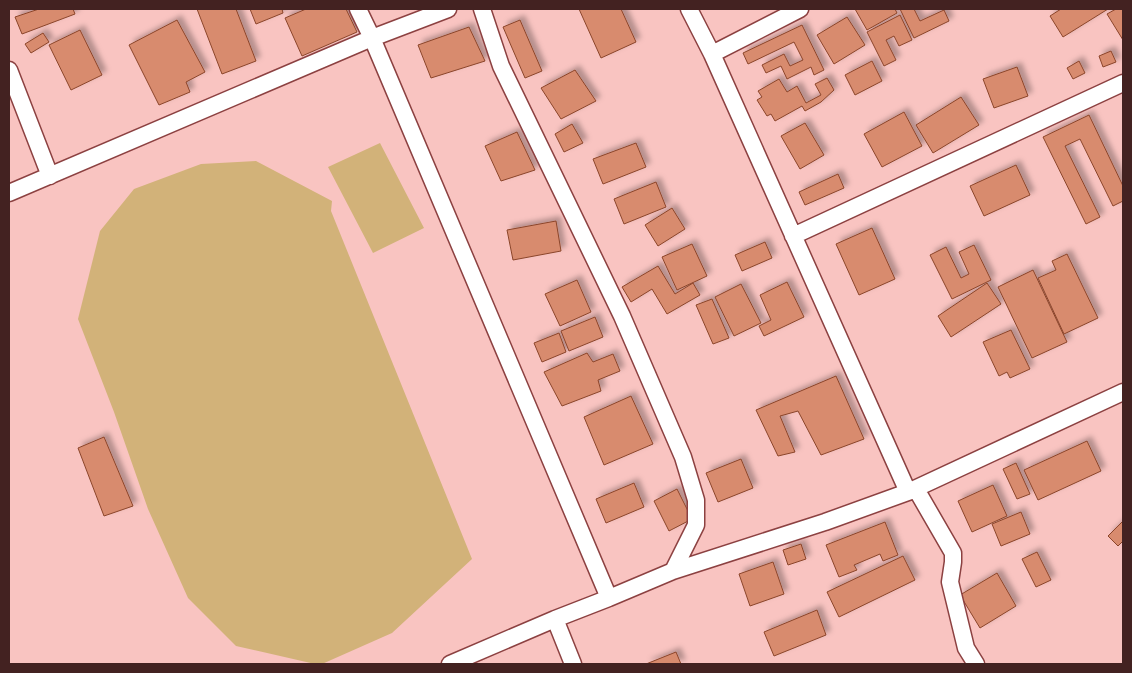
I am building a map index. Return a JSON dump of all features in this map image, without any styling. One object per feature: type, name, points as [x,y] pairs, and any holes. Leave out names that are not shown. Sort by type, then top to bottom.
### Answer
[{"type":"street","points":[[358,9],[372,38],[609,598]]},
{"type":"street","points":[[9,193],[372,38],[448,9]]},
{"type":"street","points":[[482,9],[501,66],[622,316],[684,457],[696,500],[696,525],[673,571]]},
{"type":"street","points":[[689,9],[712,54],[793,236],[912,491],[953,553],[950,582],[966,648],[976,664]]},
{"type":"street","points":[[712,54],[800,9]]},
{"type":"street","points":[[9,70],[50,176]]},
{"type":"street","points":[[793,236],[1123,83]]},
{"type":"street","points":[[450,664],[673,571],[825,522],[912,491],[1123,392]]},
{"type":"street","points":[[555,619],[573,664]]},
{"type":"shaded area","points":[[380,143],[424,228],[373,253],[328,167]]},
{"type":"shaded area","points":[[256,161],[332,201],[331,211],[472,559],[392,633],[322,664],[236,646],[188,598],[148,509],[114,412],[78,319],[100,231],[134,189],[201,164]]},
{"type":"building","points":[[39,9],[73,9],[75,14],[22,34],[15,17]]},
{"type":"building","points":[[197,9],[236,9],[256,61],[222,74]]},
{"type":"building","points":[[250,9],[282,9],[283,13],[256,24]]},
{"type":"building","points":[[306,9],[346,9],[357,32],[302,56],[285,18]]},
{"type":"building","points":[[579,9],[621,9],[636,42],[601,58]]},
{"type":"building","points":[[855,9],[895,9],[897,13],[867,30]]},
{"type":"building","points":[[900,9],[914,9],[920,21],[944,10],[949,21],[914,38]]},
{"type":"building","points":[[1061,9],[1108,9],[1063,37],[1050,16]]},
{"type":"building","points":[[1116,9],[1123,9],[1123,40],[1107,14]]},
{"type":"building","points":[[900,15],[912,40],[899,46],[894,36],[886,40],[896,60],[884,66],[867,32]]},
{"type":"building","points":[[847,17],[865,45],[834,64],[817,35]]},
{"type":"building","points":[[177,20],[205,72],[186,82],[190,92],[159,105],[129,45]]},
{"type":"building","points":[[520,20],[542,71],[525,78],[503,27]]},
{"type":"building","points":[[802,25],[824,70],[814,75],[811,67],[787,79],[781,66],[766,73],[762,65],[784,54],[790,66],[803,60],[794,42],[748,64],[743,53]]},
{"type":"building","points":[[469,27],[485,61],[431,78],[418,45]]},
{"type":"building","points":[[80,30],[102,75],[71,90],[49,45]]},
{"type":"building","points":[[43,33],[49,42],[31,53],[25,44]]},
{"type":"building","points":[[1111,51],[1116,62],[1103,67],[1099,56]]},
{"type":"building","points":[[872,61],[882,81],[855,95],[845,75]]},
{"type":"building","points":[[1079,61],[1085,73],[1073,79],[1067,68]]},
{"type":"building","points":[[1017,67],[1028,96],[994,108],[983,79]]},
{"type":"building","points":[[575,70],[596,101],[561,119],[541,88]]},
{"type":"building","points":[[827,78],[834,90],[821,102],[805,111],[802,106],[775,121],[771,114],[767,116],[757,100],[762,97],[758,91],[779,79],[787,92],[797,86],[806,103],[821,95],[815,84]]},
{"type":"building","points":[[961,97],[979,125],[933,153],[916,125]]},
{"type":"building","points":[[904,112],[922,146],[882,167],[864,134]]},
{"type":"building","points":[[1089,115],[1123,186],[1123,201],[1113,206],[1080,139],[1065,146],[1100,217],[1086,224],[1043,137]]},
{"type":"building","points":[[805,123],[824,155],[800,169],[781,136]]},
{"type":"building","points":[[572,124],[583,143],[564,152],[555,134]]},
{"type":"building","points":[[517,132],[535,170],[501,181],[485,146]]},
{"type":"building","points":[[636,143],[646,167],[603,184],[593,159]]},
{"type":"building","points":[[1016,165],[1030,195],[984,216],[970,186]]},
{"type":"building","points":[[838,174],[844,188],[805,205],[799,192]]},
{"type":"building","points":[[656,182],[666,207],[624,224],[614,199]]},
{"type":"building","points":[[672,208],[685,229],[658,246],[645,225]]},
{"type":"building","points":[[556,221],[561,251],[513,260],[507,230]]},
{"type":"building","points":[[872,228],[895,279],[859,295],[836,244]]},
{"type":"building","points":[[765,242],[772,258],[742,271],[735,255]]},
{"type":"building","points":[[692,244],[707,276],[677,290],[662,257]]},
{"type":"building","points":[[974,245],[991,280],[952,299],[930,255],[946,247],[961,278],[969,274],[959,252]]},
{"type":"building","points":[[1067,254],[1098,318],[1064,334],[1038,278],[1056,270],[1052,261]]},
{"type":"building","points":[[658,266],[675,294],[693,283],[700,295],[667,314],[652,289],[631,302],[622,287]]},
{"type":"building","points":[[1033,270],[1067,342],[1032,358],[998,287]]},
{"type":"building","points":[[577,280],[591,312],[560,326],[545,294]]},
{"type":"building","points":[[787,282],[804,317],[764,336],[759,326],[771,320],[760,295]]},
{"type":"building","points":[[987,283],[1001,304],[951,337],[938,316]]},
{"type":"building","points":[[741,284],[761,323],[734,336],[715,297]]},
{"type":"building","points":[[712,299],[729,338],[713,344],[696,305]]},
{"type":"building","points":[[595,317],[603,337],[569,351],[561,331]]},
{"type":"building","points":[[1011,330],[1030,369],[1010,378],[1007,372],[999,376],[983,342]]},
{"type":"building","points":[[559,333],[566,352],[542,362],[534,343]]},
{"type":"building","points":[[587,353],[593,362],[613,354],[620,371],[598,380],[601,391],[562,406],[544,372]]},
{"type":"building","points":[[836,376],[864,439],[821,455],[798,411],[780,416],[795,452],[778,456],[756,410]]},
{"type":"building","points":[[631,396],[653,444],[604,465],[584,417]]},
{"type":"building","points":[[104,437],[133,506],[104,516],[78,448]]},
{"type":"building","points":[[1087,441],[1101,471],[1038,500],[1024,470]]},
{"type":"building","points":[[741,459],[753,488],[718,502],[706,473]]},
{"type":"building","points":[[1016,463],[1030,494],[1017,499],[1003,469]]},
{"type":"building","points":[[634,483],[644,507],[606,523],[596,499]]},
{"type":"building","points":[[993,485],[1007,516],[972,532],[958,501]]},
{"type":"building","points":[[677,489],[692,519],[669,531],[654,501]]},
{"type":"building","points":[[1021,512],[1030,534],[1001,546],[992,524]]},
{"type":"building","points":[[1123,521],[1123,541],[1118,546],[1108,536]]},
{"type":"building","points":[[885,522],[898,555],[883,561],[880,554],[854,565],[857,570],[839,577],[826,545]]},
{"type":"building","points":[[801,544],[806,559],[788,565],[783,550]]},
{"type":"building","points":[[1037,552],[1051,580],[1036,587],[1022,559]]},
{"type":"building","points":[[903,556],[915,580],[839,617],[827,592]]},
{"type":"building","points":[[773,562],[784,594],[750,606],[739,574]]},
{"type":"building","points":[[997,573],[1016,606],[980,628],[960,595]]},
{"type":"building","points":[[817,610],[826,635],[774,656],[764,632]]},
{"type":"building","points":[[676,652],[681,664],[646,664]]}]
